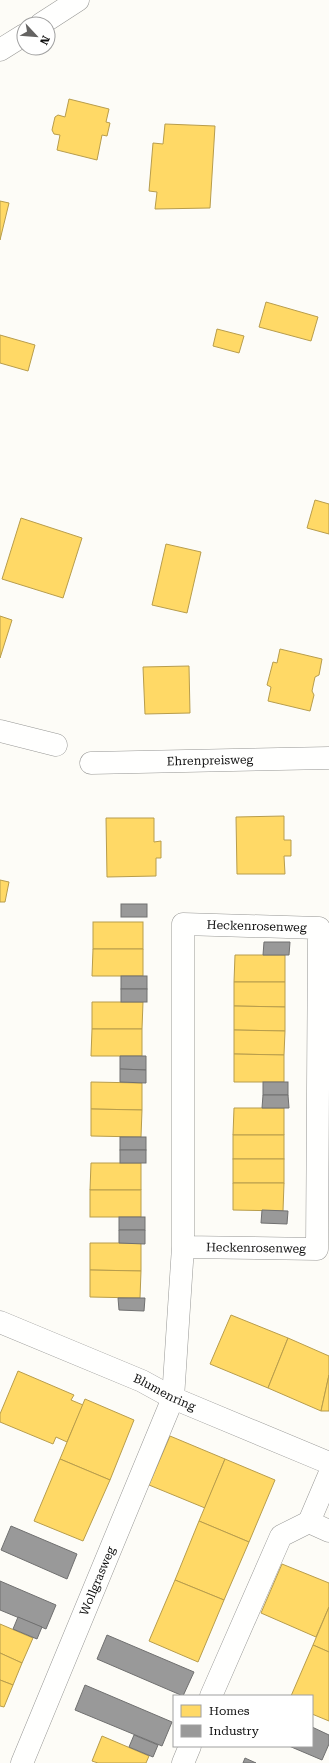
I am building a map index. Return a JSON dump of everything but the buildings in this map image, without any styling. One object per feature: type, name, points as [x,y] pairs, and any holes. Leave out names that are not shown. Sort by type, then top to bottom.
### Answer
[{"type":"street","points":[[53,16],[78,0]]},
{"type":"street","points":[[0,50],[16,40]]},
{"type":"street","points":[[0,731],[56,745]]},
{"type":"street","name":"Ehrenpreisweg","points":[[91,763],[329,758]]},
{"type":"street","name":"Heckenrosenweg","points":[[173,1398],[183,1247],[183,924],[319,928],[316,1249],[183,1247]]},
{"type":"street","name":"Blumenring","points":[[0,1322],[142,1381],[173,1398],[329,1463]]},
{"type":"street","name":"Wollgrasweg","points":[[22,1763],[173,1398]]},
{"type":"street","points":[[211,1695],[281,1536],[309,1522],[329,1475]]},
{"type":"street","points":[[309,1522],[329,1531]]},
{"type":"street","points":[[183,1763],[190,1747]]}]
